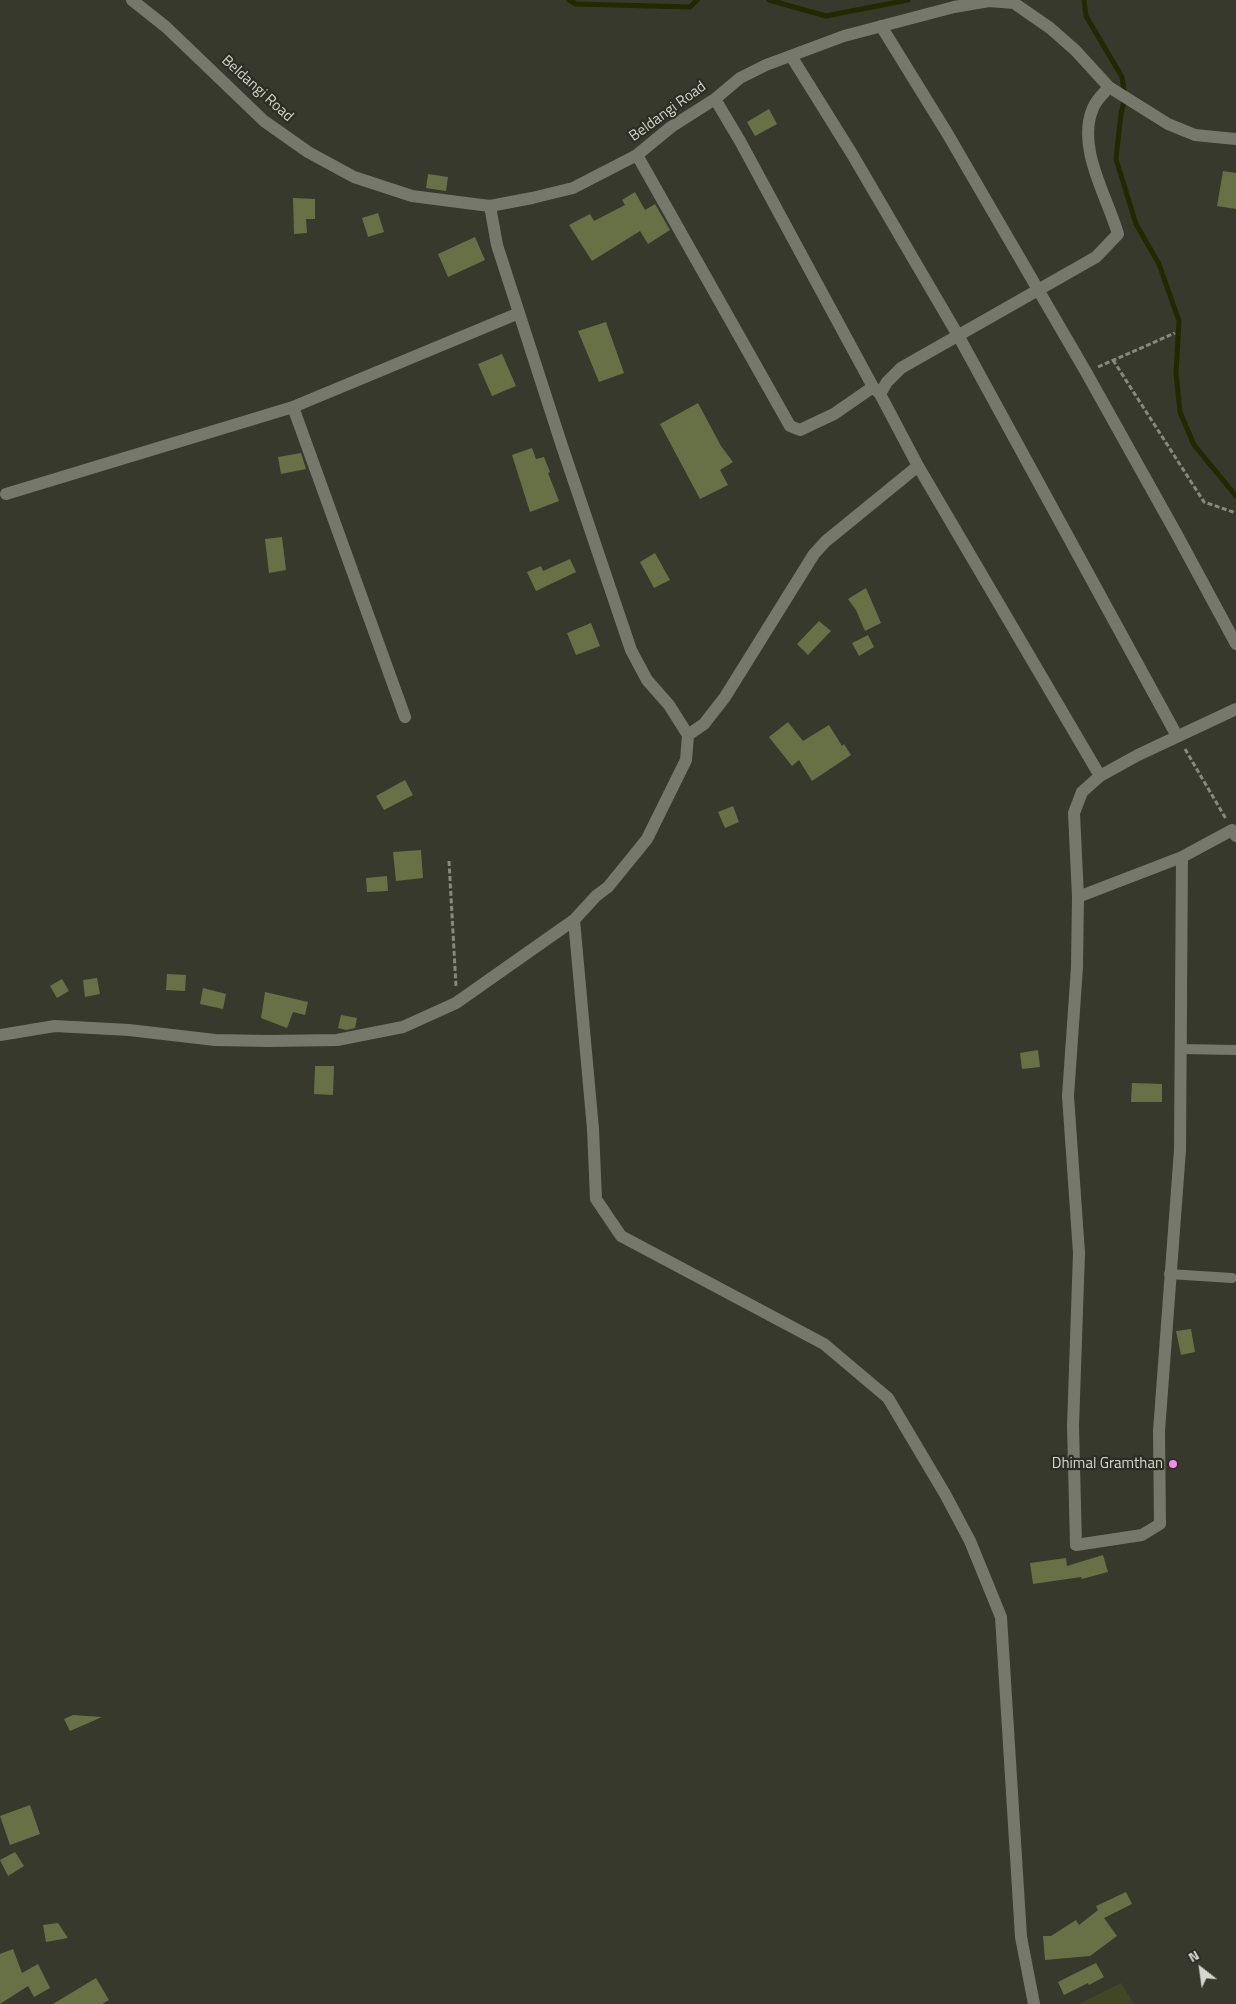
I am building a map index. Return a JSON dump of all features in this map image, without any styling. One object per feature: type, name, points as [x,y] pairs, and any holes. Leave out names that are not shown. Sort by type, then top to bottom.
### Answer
[{"type":"street","name":"Beldangi Road","points":[[132,0],[166,27],[264,121],[308,152],[354,177],[412,196],[490,206],[573,188],[637,155],[671,127],[715,99],[740,78],[766,65],[844,36],[954,7],[989,1],[1014,3],[1050,28],[1075,50],[1109,87],[1168,124],[1195,135],[1236,140]]},
{"type":"street","points":[[882,26],[947,133],[1037,291],[1086,372],[1236,644]]},
{"type":"street","points":[[791,56],[852,154],[959,337],[1177,736]]},
{"type":"street","points":[[637,155],[790,426],[800,430],[877,390],[900,368],[959,337],[1096,257],[1118,234],[1088,145],[1088,124],[1093,106],[1109,87]]},
{"type":"street","points":[[715,99],[740,140],[918,466],[1100,776]]},
{"type":"street","points":[[0,1034],[55,1026],[130,1030],[216,1040],[337,1040],[403,1028],[456,1002],[574,920],[608,886],[646,839],[686,760],[688,735],[670,705],[648,680],[631,650],[497,246],[490,206]]},
{"type":"street","points":[[6,494],[293,406],[519,313]]},
{"type":"street","points":[[293,406],[405,717]]},
{"type":"street","points":[[688,735],[704,724],[725,697],[814,554],[826,541],[918,466]]},
{"type":"street","points":[[1182,857],[1180,1150],[1169,1274],[1159,1431],[1160,1524],[1142,1535],[1076,1545],[1073,1426],[1079,1253],[1068,1096],[1077,967],[1078,897],[1074,813],[1082,792],[1100,776],[1177,736],[1236,709]]},
{"type":"street","points":[[1078,897],[1182,857],[1234,833]]},
{"type":"street","points":[[574,920],[592,1129],[596,1199],[621,1236],[824,1344],[888,1398],[945,1494],[970,1541],[1001,1617],[1021,1937],[1034,2004]]},
{"type":"lane","points":[[1181,1049],[1236,1050]]},
{"type":"lane","points":[[1169,1274],[1232,1278]]},
{"type":"path","points":[[1086,372],[1175,333]]},
{"type":"path","points":[[1114,360],[1204,502],[1236,512]]},
{"type":"path","points":[[1177,736],[1234,833]]},
{"type":"path","points":[[449,862],[456,1002]]},
{"type":"green space","points":[[1121,1983],[1134,2004],[1079,2004]]},
{"type":"building","points":[[769,109],[777,124],[755,136],[747,122]]},
{"type":"building","points":[[1223,171],[1236,173],[1236,209],[1217,206]]},
{"type":"building","points":[[428,174],[448,177],[446,191],[426,188]]},
{"type":"building","points":[[635,192],[645,210],[655,204],[670,230],[648,244],[640,231],[592,261],[569,225],[590,214],[594,221],[625,205],[622,200]]},
{"type":"building","points":[[293,198],[315,199],[315,219],[306,219],[307,233],[294,234]]},
{"type":"building","points":[[378,213],[384,232],[368,237],[362,218]]},
{"type":"building","points":[[475,237],[485,260],[448,277],[438,254]]},
{"type":"building","points":[[606,322],[624,373],[599,382],[578,331]]},
{"type":"building","points":[[502,354],[516,386],[492,396],[478,364]]},
{"type":"building","points":[[698,403],[721,446],[733,462],[720,470],[728,485],[700,499],[660,424]]},
{"type":"building","points":[[532,448],[536,459],[544,457],[559,501],[530,512],[512,455]]},
{"type":"building","points":[[301,453],[306,469],[281,474],[278,457]]},
{"type":"building","points":[[282,537],[286,570],[269,573],[265,539]]},
{"type":"building","points":[[655,553],[670,580],[654,588],[640,562]]},
{"type":"building","points":[[570,559],[576,572],[536,591],[527,572],[541,566],[543,571]]},
{"type":"building","points":[[866,588],[881,623],[865,631],[856,610],[848,599]]},
{"type":"building","points":[[819,621],[831,631],[808,655],[797,644]]},
{"type":"building","points":[[591,623],[600,646],[576,655],[567,633]]},
{"type":"building","points":[[868,635],[874,647],[859,656],[852,643]]},
{"type":"building","points":[[788,722],[803,741],[829,725],[842,746],[844,744],[851,755],[812,781],[799,760],[792,766],[769,737]]},
{"type":"building","points":[[405,780],[413,795],[384,810],[376,796]]},
{"type":"building","points":[[733,806],[739,822],[725,828],[718,812]]},
{"type":"building","points":[[421,850],[423,878],[396,881],[393,852]]},
{"type":"building","points":[[387,876],[388,891],[367,892],[366,878]]},
{"type":"building","points":[[167,974],[186,975],[185,991],[166,990]]},
{"type":"building","points":[[97,978],[100,994],[85,997],[83,980]]},
{"type":"building","points":[[62,979],[69,991],[57,998],[50,986]]},
{"type":"building","points":[[203,988],[226,994],[223,1009],[200,1004]]},
{"type":"building","points":[[265,992],[308,1002],[305,1015],[293,1012],[287,1028],[261,1018]]},
{"type":"building","points":[[341,1015],[357,1018],[355,1028],[346,1030],[338,1028]]},
{"type":"building","points":[[1038,1050],[1040,1067],[1022,1069],[1020,1053]]},
{"type":"building","points":[[315,1066],[334,1066],[333,1095],[314,1094]]},
{"type":"building","points":[[1132,1083],[1162,1084],[1162,1102],[1131,1102]]},
{"type":"building","points":[[1191,1329],[1195,1352],[1181,1355],[1176,1331]]},
{"type":"building","points":[[1103,1555],[1108,1572],[1082,1579],[1081,1577],[1033,1584],[1030,1563],[1066,1558],[1067,1566]]},
{"type":"building","points":[[73,1715],[102,1717],[70,1731],[64,1719]]},
{"type":"building","points":[[30,1805],[40,1834],[10,1845],[0,1816]]},
{"type":"building","points":[[15,1852],[24,1866],[8,1876],[0,1860]]},
{"type":"building","points":[[1126,1892],[1132,1904],[1104,1918],[1117,1936],[1090,1956],[1045,1960],[1043,1936],[1051,1936],[1076,1920],[1079,1925],[1098,1910],[1096,1906]]},
{"type":"building","points":[[58,1923],[68,1938],[46,1942],[43,1925]]},
{"type":"building","points":[[13,1949],[22,1973],[38,1964],[50,1988],[34,1997],[28,1986],[0,2004],[0,1954]]},
{"type":"building","points":[[1096,1963],[1104,1977],[1064,1995],[1058,1982]]},
{"type":"building","points":[[96,1978],[109,2000],[102,2004],[53,2004]]},
{"type":"waterway","points":[[569,0],[576,4],[690,7],[697,0]]},
{"type":"waterway","points":[[769,0],[826,16],[908,0]]},
{"type":"waterway","points":[[1084,0],[1086,16],[1122,77],[1125,97],[1121,114],[1116,159],[1136,224],[1159,264],[1179,321],[1176,373],[1180,412],[1194,445],[1236,496]]},
{"type":"place","name":"Dhimal Gramthan","points":[[1173,1464]]}]
